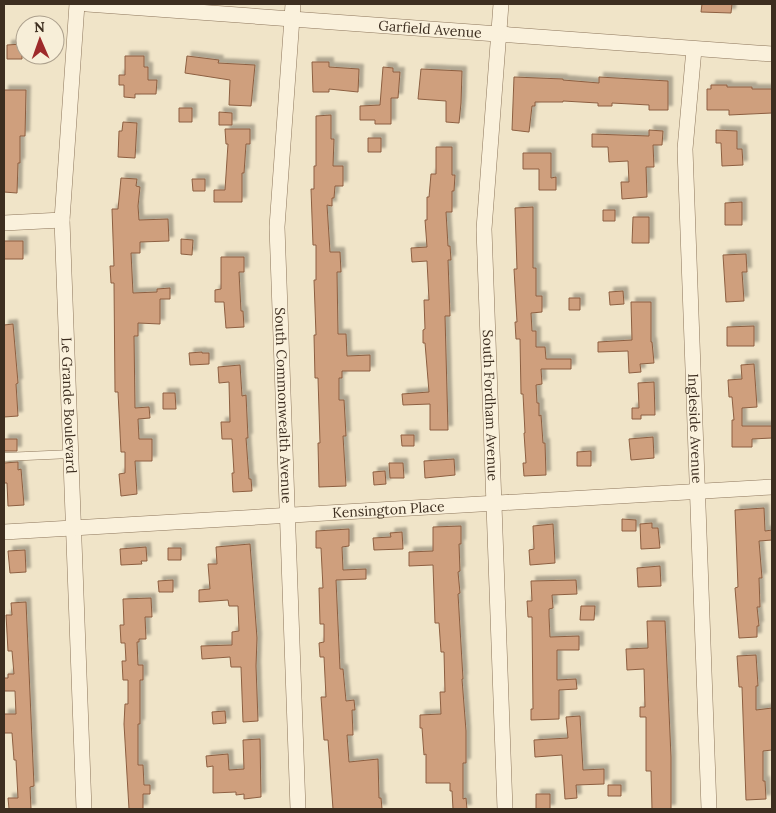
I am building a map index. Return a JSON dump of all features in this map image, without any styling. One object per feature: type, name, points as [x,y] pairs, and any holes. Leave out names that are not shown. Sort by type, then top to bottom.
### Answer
[{"type":"street","name":"Le Grande Boulevard","points":[[77,4],[62,220],[84,809]]},
{"type":"street","name":"Garfield Avenue","points":[[87,4],[772,54]]},
{"type":"street","name":"South Commonwealth Avenue","points":[[292,4],[277,228],[298,809]]},
{"type":"street","name":"South Fordham Avenue","points":[[501,4],[484,228],[505,809]]},
{"type":"street","name":"Ingleside Avenue","points":[[694,49],[685,149],[709,809]]},
{"type":"street","points":[[4,223],[62,220]]},
{"type":"street","name":"Kensington Place","points":[[4,532],[772,487]]},
{"type":"lane","points":[[4,458],[71,454]]},
{"type":"building","points":[[702,4],[732,4],[731,13],[701,12]]},
{"type":"building","points":[[15,44],[15,59],[7,59],[7,45]]},
{"type":"building","points":[[125,56],[144,56],[144,67],[148,67],[148,80],[157,80],[156,94],[135,94],[135,98],[124,97],[124,85],[119,85],[119,75],[125,75]]},
{"type":"building","points":[[187,56],[219,60],[218,63],[255,65],[251,106],[229,105],[230,80],[185,73]]},
{"type":"building","points":[[312,62],[329,62],[329,67],[359,69],[358,92],[329,89],[329,92],[313,92]]},
{"type":"building","points":[[383,67],[393,68],[393,72],[400,72],[398,98],[391,98],[391,124],[375,124],[375,120],[360,120],[360,106],[380,105]]},
{"type":"building","points":[[421,69],[462,71],[459,123],[446,122],[446,101],[418,99]]},
{"type":"building","points":[[514,77],[599,83],[599,77],[668,81],[668,110],[649,110],[649,105],[612,103],[612,106],[598,106],[598,103],[535,102],[535,106],[532,106],[529,132],[512,130]]},
{"type":"building","points":[[711,85],[772,89],[772,113],[729,115],[729,110],[707,110],[707,89],[711,89]]},
{"type":"building","points":[[4,90],[26,90],[25,136],[20,136],[17,193],[4,192]]},
{"type":"building","points":[[179,108],[192,108],[192,122],[179,122]]},
{"type":"building","points":[[219,112],[232,113],[232,125],[219,125]]},
{"type":"building","points":[[331,115],[331,139],[334,139],[333,166],[343,166],[343,186],[335,186],[332,206],[327,205],[330,252],[340,252],[341,272],[337,272],[338,334],[346,334],[347,356],[370,355],[370,371],[342,371],[342,378],[339,378],[339,400],[344,400],[346,436],[343,436],[346,486],[319,487],[318,378],[315,378],[314,335],[316,335],[314,280],[316,280],[316,245],[313,245],[311,189],[314,189],[314,166],[316,166],[316,116]]},
{"type":"building","points":[[123,122],[137,123],[135,158],[118,157],[119,131],[122,131]]},
{"type":"building","points":[[225,129],[250,129],[250,144],[246,144],[244,173],[242,173],[242,202],[214,202],[214,190],[225,190],[228,144],[226,144]]},
{"type":"building","points":[[649,130],[663,131],[662,145],[653,145],[654,167],[646,167],[647,197],[622,199],[621,182],[629,182],[628,161],[609,162],[608,147],[592,147],[592,134],[649,136]]},
{"type":"building","points":[[716,130],[737,131],[737,149],[742,149],[743,165],[722,166],[721,143],[716,143]]},
{"type":"building","points":[[368,138],[381,138],[381,152],[368,152]]},
{"type":"building","points":[[436,147],[452,147],[452,175],[455,175],[454,191],[452,191],[452,212],[446,212],[448,246],[450,246],[451,260],[448,260],[450,316],[445,316],[448,430],[430,430],[430,404],[403,405],[402,394],[429,392],[425,343],[423,343],[423,330],[425,329],[424,300],[429,300],[427,261],[412,262],[411,248],[427,247],[425,220],[427,220],[427,197],[429,197],[431,174],[436,174]]},
{"type":"building","points":[[523,153],[551,153],[551,178],[556,177],[556,190],[539,190],[539,169],[523,169]]},
{"type":"building","points":[[121,178],[137,179],[136,186],[140,187],[139,220],[168,219],[169,241],[140,242],[140,253],[131,253],[133,293],[157,292],[157,289],[170,288],[170,299],[160,299],[160,324],[138,323],[138,336],[134,336],[135,408],[149,407],[150,418],[138,419],[139,439],[152,439],[152,461],[135,461],[137,494],[121,496],[119,474],[125,473],[125,452],[121,452],[118,392],[115,392],[114,283],[111,283],[110,266],[114,266],[112,209],[118,209]]},
{"type":"building","points":[[192,179],[205,179],[205,191],[193,191]]},
{"type":"building","points":[[742,202],[742,225],[725,225],[725,203]]},
{"type":"building","points":[[533,207],[533,268],[536,268],[536,296],[542,296],[542,312],[531,313],[532,331],[536,331],[536,347],[545,347],[546,359],[571,359],[571,369],[541,369],[542,384],[536,385],[543,443],[545,443],[546,475],[524,476],[523,463],[526,463],[523,394],[521,394],[520,339],[516,339],[515,322],[517,322],[514,269],[517,269],[515,208]]},
{"type":"building","points":[[603,210],[615,210],[615,221],[603,221]]},
{"type":"building","points":[[633,217],[649,217],[649,243],[632,243]]},
{"type":"building","points":[[181,239],[193,240],[192,255],[181,254]]},
{"type":"building","points":[[4,241],[23,241],[23,259],[4,259]]},
{"type":"building","points":[[746,254],[747,272],[742,272],[744,301],[726,302],[723,255]]},
{"type":"building","points":[[221,257],[244,257],[244,272],[239,272],[241,311],[243,311],[244,327],[226,328],[224,302],[215,302],[215,290],[221,289]]},
{"type":"building","points":[[623,291],[624,304],[610,305],[609,292]]},
{"type":"building","points":[[569,298],[580,298],[580,310],[569,310]]},
{"type":"building","points":[[631,302],[651,302],[651,342],[654,363],[640,364],[641,372],[629,373],[628,351],[598,352],[598,342],[632,340]]},
{"type":"building","points":[[13,324],[18,383],[16,384],[18,416],[4,417],[4,325]]},
{"type":"building","points":[[754,326],[754,346],[727,346],[727,327]]},
{"type":"building","points":[[189,353],[209,353],[209,364],[190,365]]},
{"type":"building","points":[[754,364],[757,407],[742,408],[742,426],[772,426],[772,438],[752,439],[752,447],[732,447],[732,420],[734,420],[732,397],[729,397],[728,380],[742,379],[741,365]]},
{"type":"building","points":[[240,365],[242,396],[246,395],[248,438],[246,438],[249,479],[251,479],[252,491],[233,492],[232,439],[222,439],[221,422],[230,422],[229,382],[219,383],[218,367]]},
{"type":"building","points":[[654,382],[655,415],[641,415],[641,419],[632,419],[632,408],[639,408],[638,383]]},
{"type":"building","points":[[163,393],[175,393],[176,409],[163,409]]},
{"type":"building","points":[[401,435],[414,435],[414,446],[402,446]]},
{"type":"building","points":[[653,437],[654,458],[631,460],[629,439]]},
{"type":"building","points":[[4,439],[17,439],[17,451],[4,451]]},
{"type":"building","points":[[591,451],[591,466],[577,466],[577,452]]},
{"type":"building","points":[[454,459],[455,475],[425,478],[424,461]]},
{"type":"building","points":[[18,462],[18,470],[21,469],[24,505],[8,506],[7,483],[4,483],[4,463]]},
{"type":"building","points":[[389,463],[403,463],[404,478],[390,478]]},
{"type":"building","points":[[385,471],[386,484],[374,485],[373,472]]},
{"type":"building","points":[[764,508],[765,531],[772,530],[772,540],[759,541],[762,578],[759,578],[760,607],[757,607],[759,626],[757,626],[757,637],[739,638],[735,588],[738,587],[735,510]]},
{"type":"building","points":[[622,519],[636,520],[636,531],[622,531]]},
{"type":"building","points":[[652,523],[652,528],[658,528],[660,548],[641,549],[640,524]]},
{"type":"building","points":[[553,524],[555,563],[530,565],[529,550],[534,549],[533,526]]},
{"type":"building","points":[[461,526],[461,544],[459,544],[460,571],[458,572],[460,593],[458,594],[466,731],[466,763],[463,763],[463,799],[466,798],[467,809],[453,809],[450,783],[426,783],[426,754],[424,755],[420,715],[441,714],[440,692],[445,692],[444,652],[441,652],[439,623],[435,623],[433,565],[409,566],[409,552],[433,551],[433,527]]},
{"type":"building","points":[[349,529],[349,546],[342,547],[343,570],[366,569],[366,579],[336,580],[340,669],[343,669],[346,701],[354,700],[355,710],[352,710],[353,735],[347,735],[349,762],[378,759],[379,798],[381,798],[382,809],[333,809],[328,740],[324,740],[321,697],[326,697],[324,657],[320,657],[319,643],[324,642],[324,624],[320,624],[319,588],[323,588],[321,548],[316,548],[316,531]]},
{"type":"building","points":[[402,532],[403,549],[374,550],[373,538],[391,537],[390,533]]},
{"type":"building","points":[[250,544],[257,638],[258,721],[243,722],[241,667],[231,667],[230,657],[202,659],[201,646],[232,645],[232,632],[239,631],[238,606],[229,606],[228,600],[199,602],[199,590],[210,589],[208,564],[217,564],[216,547]]},
{"type":"building","points":[[146,547],[147,561],[141,561],[142,564],[121,565],[120,549]]},
{"type":"building","points":[[168,548],[181,548],[181,560],[168,560]]},
{"type":"building","points":[[25,550],[26,572],[10,573],[8,551]]},
{"type":"building","points":[[660,566],[661,586],[638,587],[637,568]]},
{"type":"building","points":[[173,580],[173,592],[159,592],[158,581]]},
{"type":"building","points":[[576,580],[577,594],[552,595],[553,608],[549,609],[549,616],[550,637],[579,636],[579,650],[557,650],[557,680],[576,679],[577,689],[559,690],[559,719],[531,720],[531,709],[533,709],[532,617],[528,617],[527,601],[532,601],[531,581]]},
{"type":"building","points":[[151,598],[152,617],[145,617],[146,639],[139,639],[139,642],[137,642],[138,665],[143,665],[143,680],[140,680],[138,765],[143,765],[144,785],[150,785],[150,794],[143,794],[143,809],[129,809],[124,724],[125,704],[128,704],[128,680],[123,680],[122,661],[126,661],[125,643],[121,643],[120,625],[124,625],[123,599]]},
{"type":"building","points":[[26,602],[34,786],[30,787],[31,809],[9,809],[8,798],[18,798],[16,760],[14,760],[12,733],[4,733],[4,714],[16,714],[15,691],[4,691],[4,678],[8,678],[8,674],[14,674],[12,651],[8,651],[6,615],[12,615],[11,603]]},
{"type":"building","points":[[581,606],[595,606],[594,620],[580,620]]},
{"type":"building","points":[[647,621],[665,621],[671,757],[671,809],[652,809],[651,771],[646,771],[646,717],[640,717],[640,707],[645,707],[644,669],[627,670],[626,649],[648,648]]},
{"type":"building","points":[[756,655],[758,686],[756,686],[756,710],[772,708],[772,750],[763,751],[763,781],[765,781],[766,799],[746,800],[742,687],[739,687],[737,656]]},
{"type":"building","points":[[225,711],[226,723],[213,724],[212,712]]},
{"type":"building","points":[[580,716],[583,770],[604,769],[604,784],[576,785],[577,798],[565,799],[562,755],[535,757],[534,740],[568,738],[566,717]]},
{"type":"building","points":[[260,739],[261,797],[244,799],[244,794],[236,795],[236,792],[213,793],[213,766],[207,767],[206,756],[228,754],[229,770],[244,769],[243,740]]},
{"type":"building","points":[[608,785],[621,785],[621,796],[608,796]]},
{"type":"building","points":[[536,794],[550,794],[550,809],[536,809]]}]
